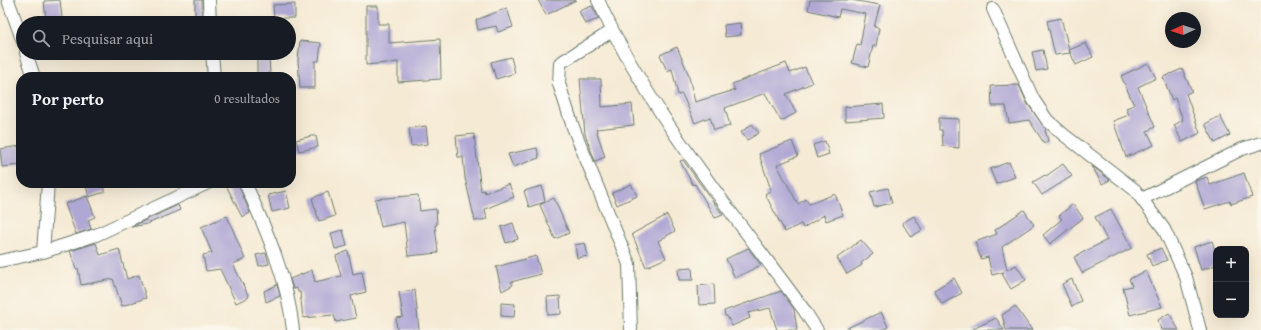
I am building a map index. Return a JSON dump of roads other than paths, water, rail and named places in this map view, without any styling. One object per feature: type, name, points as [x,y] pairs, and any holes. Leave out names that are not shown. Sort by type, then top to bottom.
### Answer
[{"type":"street","points":[[8,0],[16,22]]},
{"type":"street","points":[[209,0],[210,16]]},
{"type":"street","points":[[598,0],[612,31],[678,140],[804,310],[816,330]]},
{"type":"street","points":[[993,9],[1033,99],[1047,120],[1135,190],[1164,229],[1186,277],[1200,330]]},
{"type":"street","points":[[612,31],[560,63],[559,84],[573,127],[629,264],[631,330]]},
{"type":"street","points":[[28,60],[32,72]]},
{"type":"street","points":[[213,60],[214,72]]},
{"type":"street","points":[[1142,199],[1242,149],[1261,143]]},
{"type":"street","points":[[44,252],[48,188]]},
{"type":"street","points":[[0,261],[44,252],[96,235],[197,188]]},
{"type":"street","points":[[247,188],[262,220],[285,287],[293,330]]}]
